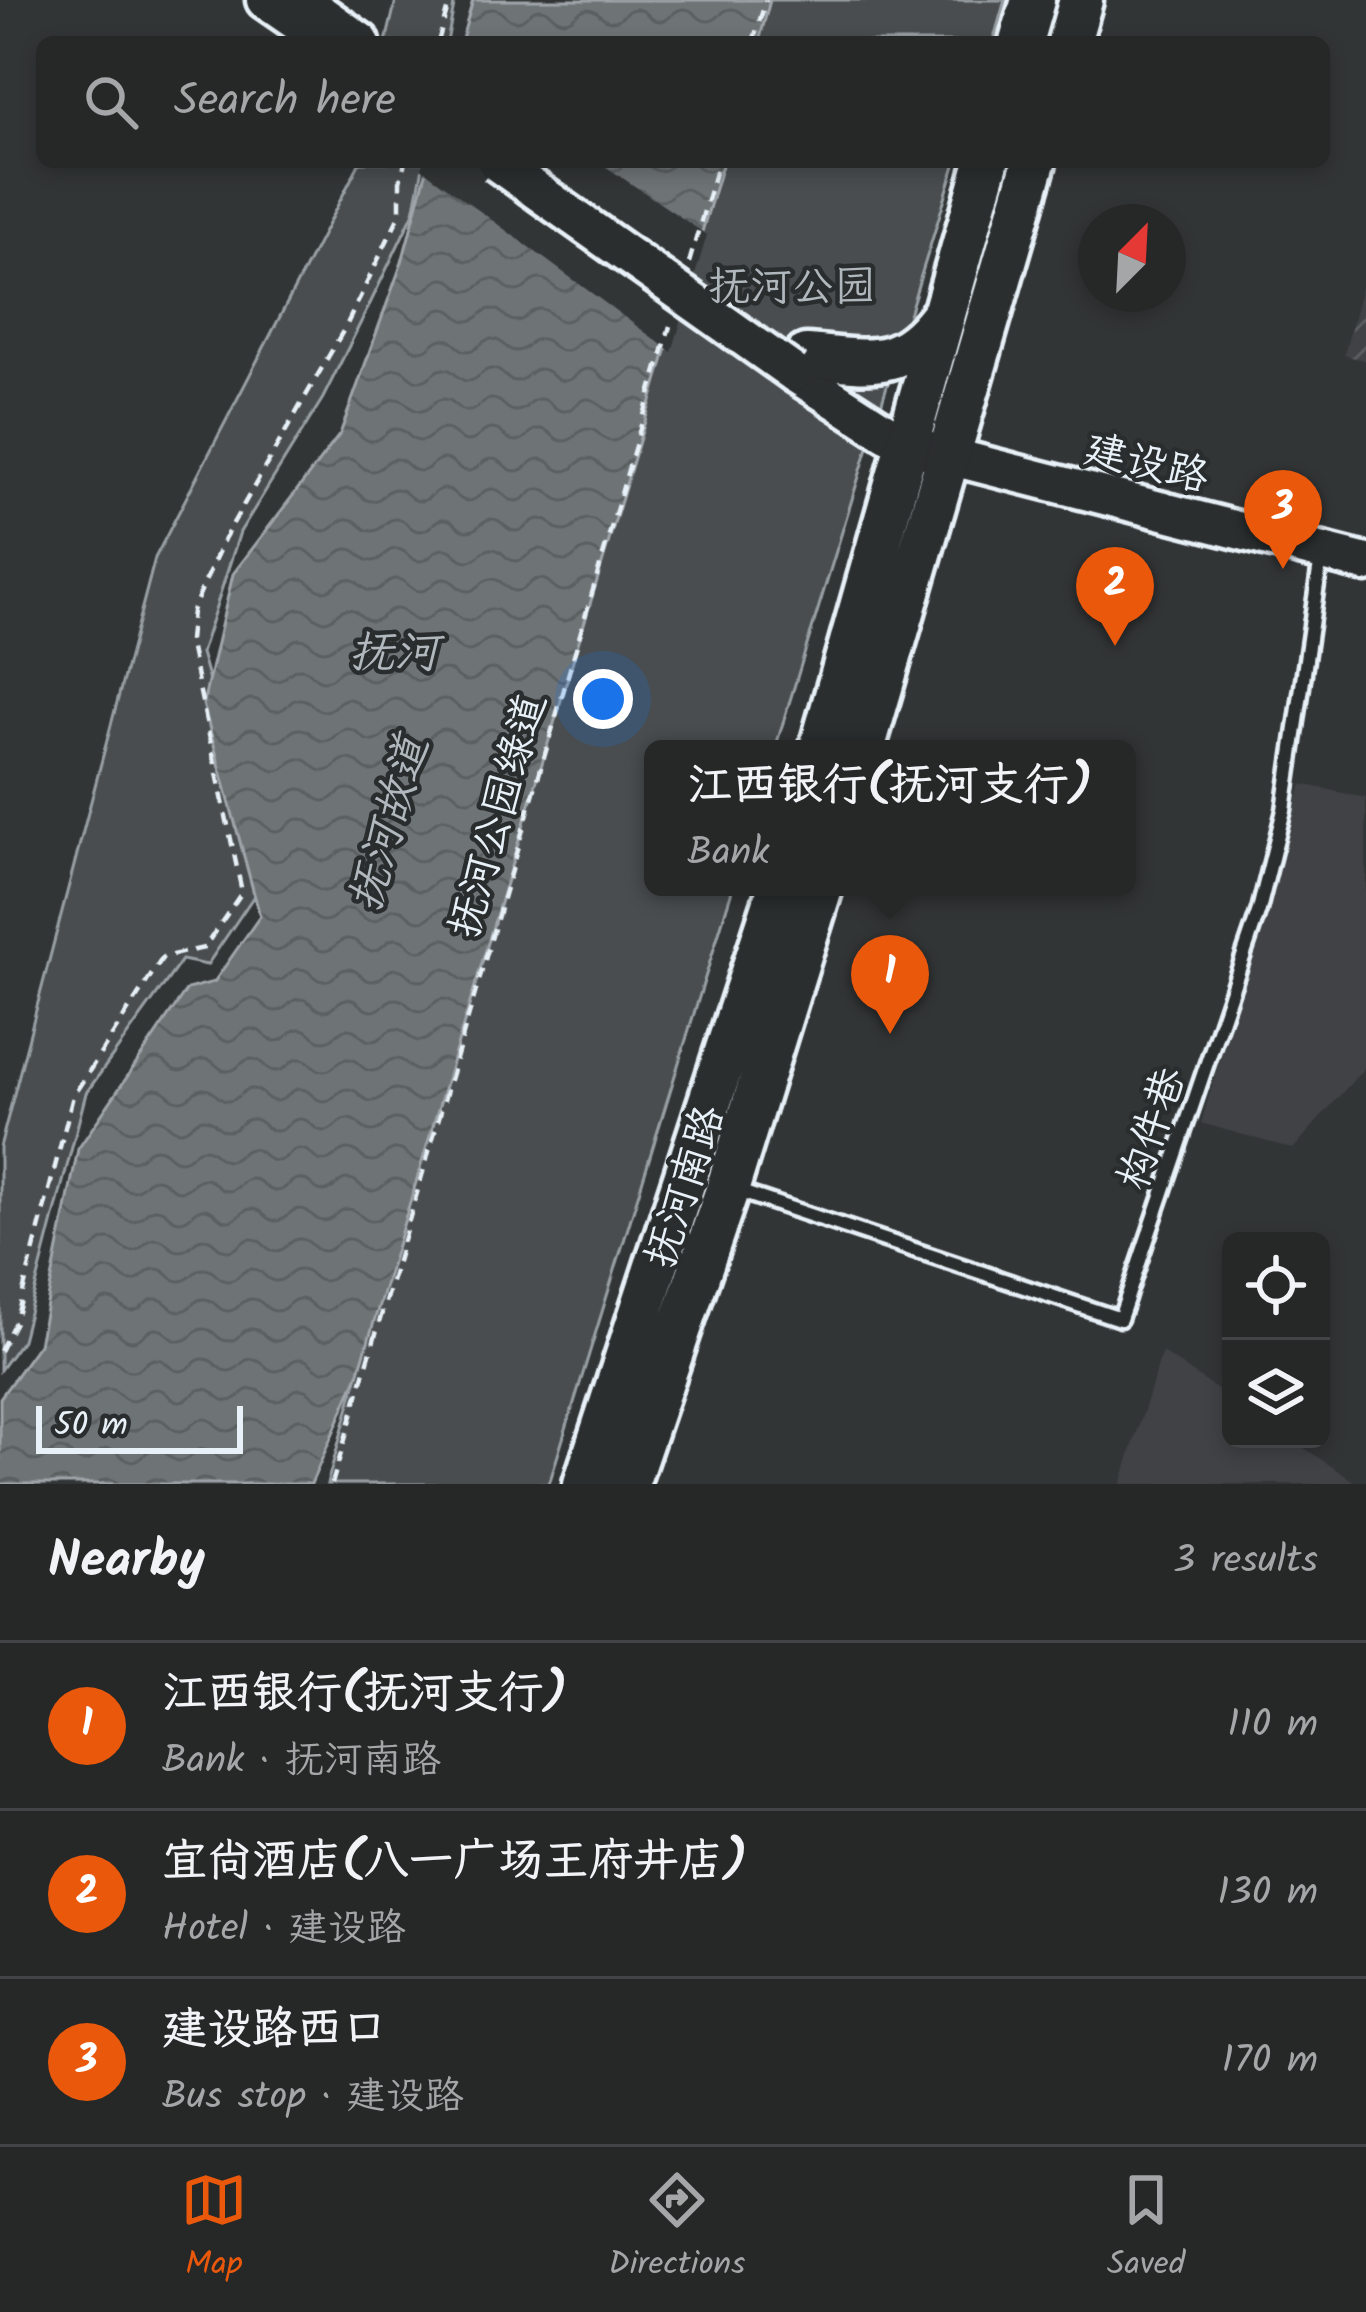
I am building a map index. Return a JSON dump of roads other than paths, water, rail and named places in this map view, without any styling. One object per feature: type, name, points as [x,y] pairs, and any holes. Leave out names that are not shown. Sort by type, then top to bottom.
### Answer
[{"type":"highway","points":[[1024,36],[1034,0]]},
{"type":"highway","points":[[1071,36],[1081,0]]},
{"type":"highway","points":[[823,740],[985,168]]},
{"type":"highway","points":[[865,740],[1032,168]]},
{"type":"highway","points":[[800,364],[881,360],[917,348],[944,313]]},
{"type":"highway","name":"抚河南路","points":[[585,1484],[777,896]]},
{"type":"highway","name":"抚河南路","points":[[627,1484],[728,1187],[818,896]]},
{"type":"main road","points":[[265,0],[319,25]]},
{"type":"main road","points":[[505,168],[800,364]]},
{"type":"main road","points":[[539,168],[800,364]]},
{"type":"main road","name":"建设路","points":[[800,364],[909,432],[1366,563]]},
{"type":"lane","name":"构件巷","points":[[728,1187],[1120,1319],[1258,910],[1284,810],[1322,552]]},
{"type":"water","points":[[473,0],[770,0],[761,36],[463,36]]},
{"type":"water","name":"抚河","points":[[427,168],[721,168],[358,1375],[311,1484],[0,1484],[0,1398],[39,1344],[78,1149],[187,989],[214,982],[260,916],[203,704],[233,574],[340,434],[402,262]]},
{"type":"place","name":"建设路西口","points":[[1283,569]]},
{"type":"place","name":"宜尚酒店(八一广场王府井店)","points":[[1115,646]]},
{"type":"place","name":"江西银行(抚河支行)","points":[[890,1034]]},
{"type":"park label","name":"抚河公园","points":[[792,285]]},
{"type":"water label","name":"抚河故道","points":[[387,823]]}]
